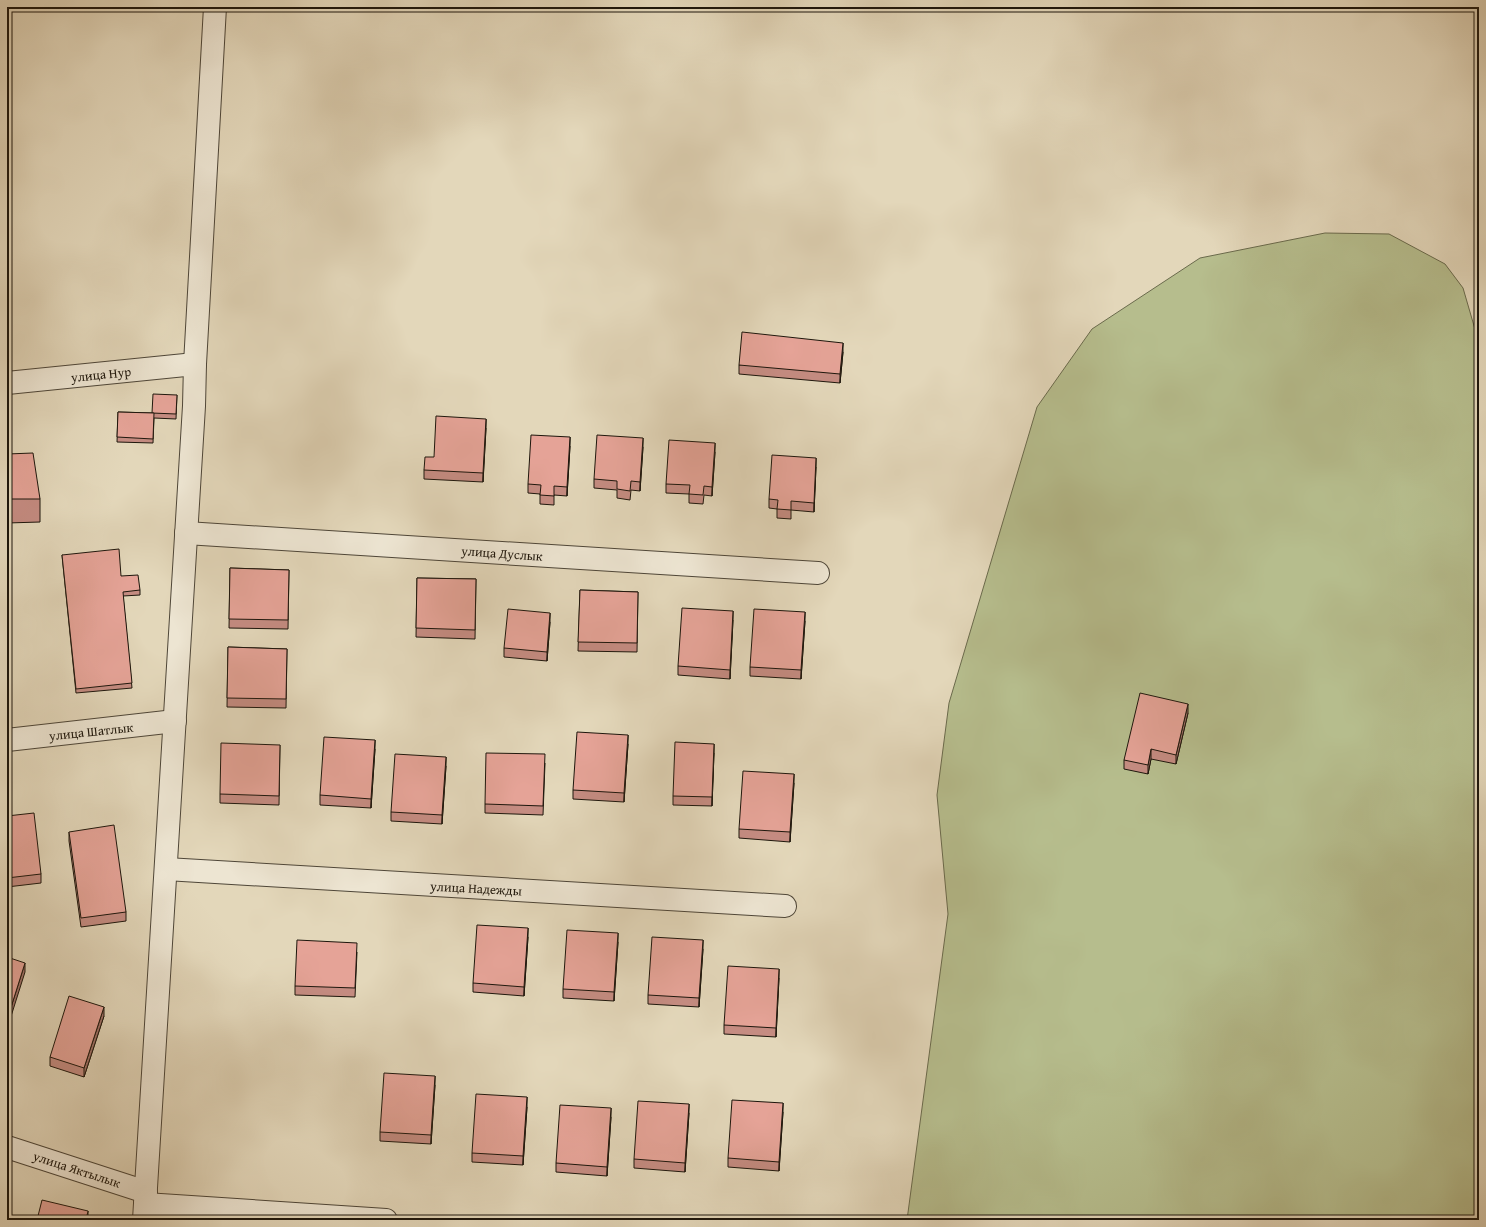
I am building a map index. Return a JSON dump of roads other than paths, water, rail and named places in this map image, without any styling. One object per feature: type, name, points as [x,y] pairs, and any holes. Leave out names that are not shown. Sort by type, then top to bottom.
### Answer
[{"type":"street","points":[[145,1205],[194,406],[195,364],[215,7]]},
{"type":"street","name":"улица Нур","points":[[7,383],[195,364]]},
{"type":"street","name":"улица Дуслык","points":[[186,534],[818,573]]},
{"type":"street","name":"улица Шатлык","points":[[7,740],[175,721]]},
{"type":"street","name":"улица Надежды","points":[[166,870],[786,906]]},
{"type":"street","name":"улица Яктылык","points":[[7,1147],[145,1205],[386,1220]]}]
